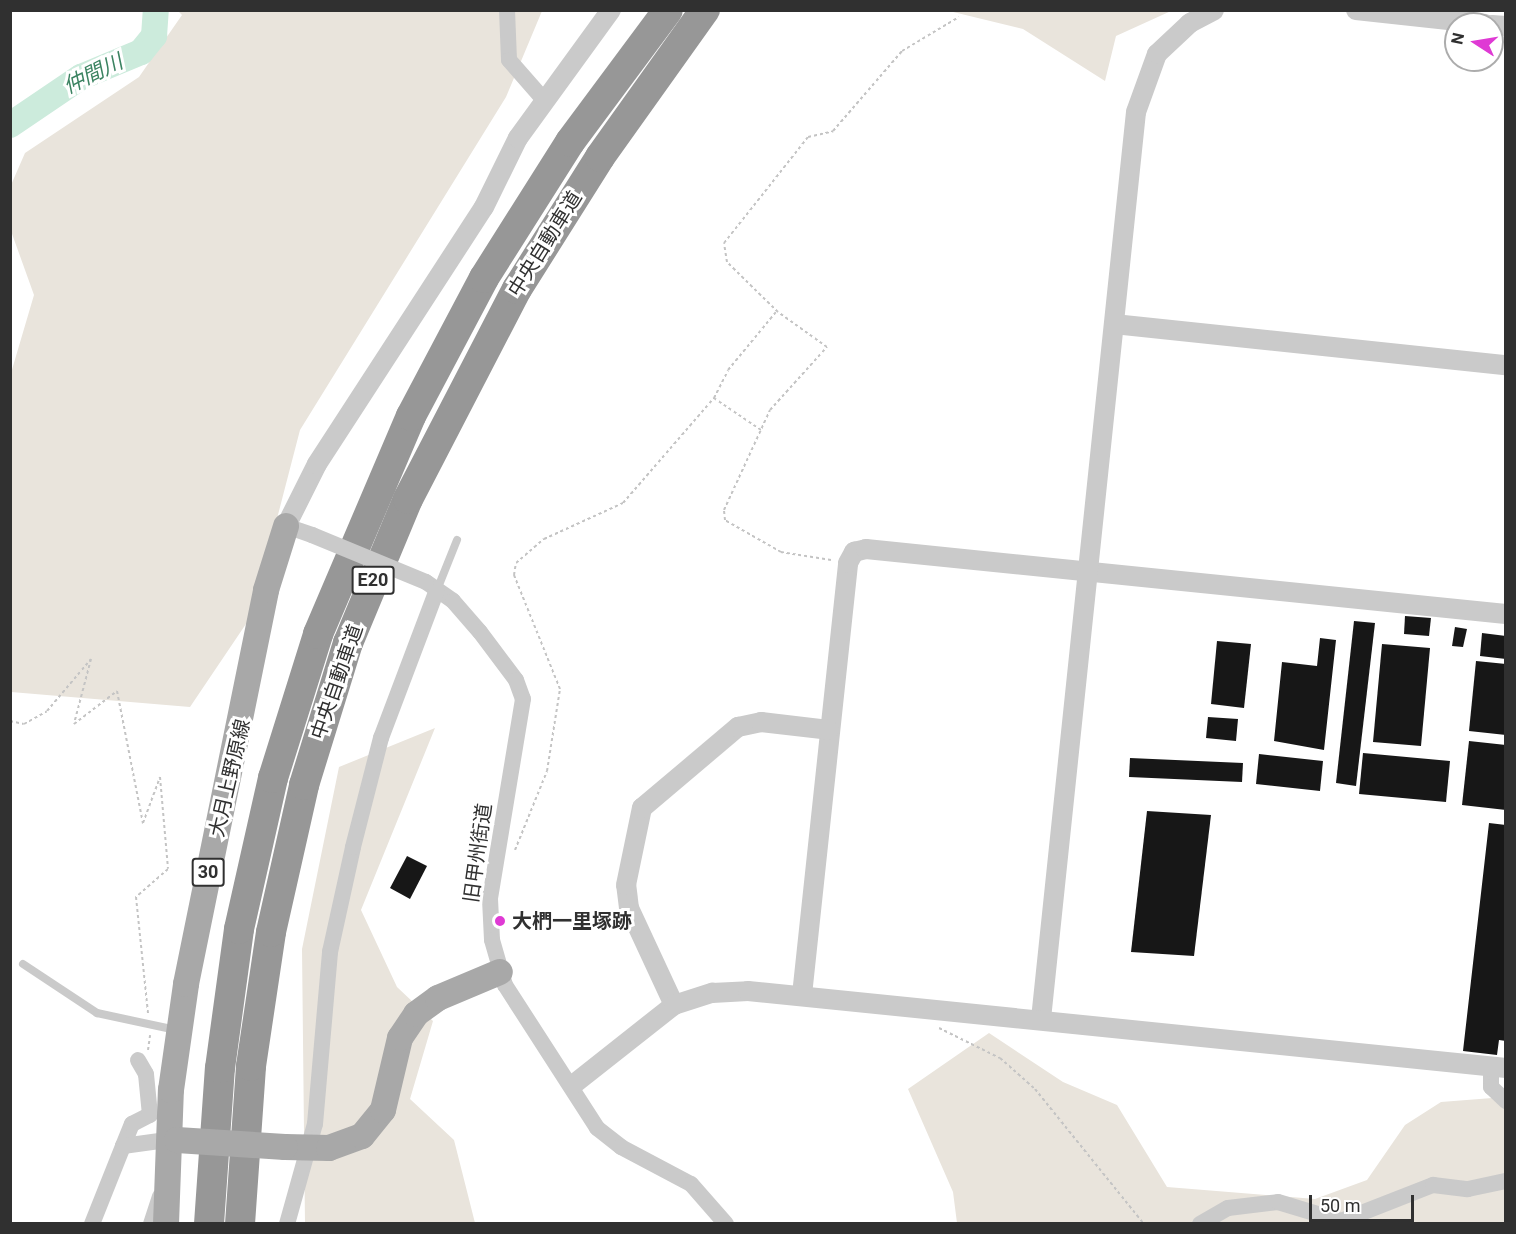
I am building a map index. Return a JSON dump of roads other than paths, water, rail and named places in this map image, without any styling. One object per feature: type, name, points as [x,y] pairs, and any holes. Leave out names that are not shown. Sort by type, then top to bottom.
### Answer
[{"type":"highway","name":"中央自動車道","points":[[209,1224],[216,1101],[239,929],[273,778],[318,634],[411,416],[484,278],[570,142],[668,10]]},
{"type":"highway","name":"中央自動車道","points":[[240,1224],[251,1066],[271,932],[304,785],[348,643],[408,499],[517,289],[600,157],[705,10]]},
{"type":"main road","name":"大月上野原線","points":[[166,1224],[166,1177],[172,1140],[179,1030],[258,623],[286,526]]},
{"type":"main road","points":[[172,1140],[298,1148],[352,1142],[377,1119],[400,1038],[416,1014],[438,999],[500,972]]},
{"type":"street","points":[[507,10],[509,60],[544,100]]},
{"type":"street","points":[[286,526],[316,464],[484,207],[518,138],[611,10]]},
{"type":"street","points":[[1041,1019],[1114,324],[1143,82],[1157,54],[1174,36],[1214,10]]},
{"type":"street","points":[[1356,10],[1444,20]]},
{"type":"street","points":[[1114,324],[1506,365]]},
{"type":"street","name":"旧甲州街道","points":[[286,526],[431,586],[480,632],[508,667],[523,699],[494,874],[491,922],[500,972],[607,1138],[691,1184],[726,1224]]},
{"type":"street","points":[[802,995],[848,563],[854,552],[866,549],[1506,614]]},
{"type":"street","points":[[287,1224],[330,952],[353,847],[381,738],[431,586]]},
{"type":"street","points":[[674,1005],[629,908],[626,885],[642,808],[738,727],[761,722],[829,730]]},
{"type":"street","points":[[574,1084],[674,1005],[731,991],[802,995],[1498,1068],[1491,1087],[1506,1101]]},
{"type":"street","points":[[92,1224],[132,1124],[150,1115],[142,1067]]},
{"type":"street","points":[[123,1146],[172,1140]]},
{"type":"street","points":[[151,1224],[166,1177]]},
{"type":"street","points":[[1200,1224],[1228,1208],[1278,1202],[1341,1221],[1433,1185],[1468,1190],[1506,1180]]},
{"type":"lane","points":[[431,586],[457,540]]},
{"type":"lane","points":[[23,964],[97,1013],[179,1030]]},
{"type":"waterway","name":"仲間川","points":[[10,125],[81,77],[141,52],[154,36],[156,10]]},
{"type":"place","name":"大椚一里塚跡","points":[[500,921]]}]
